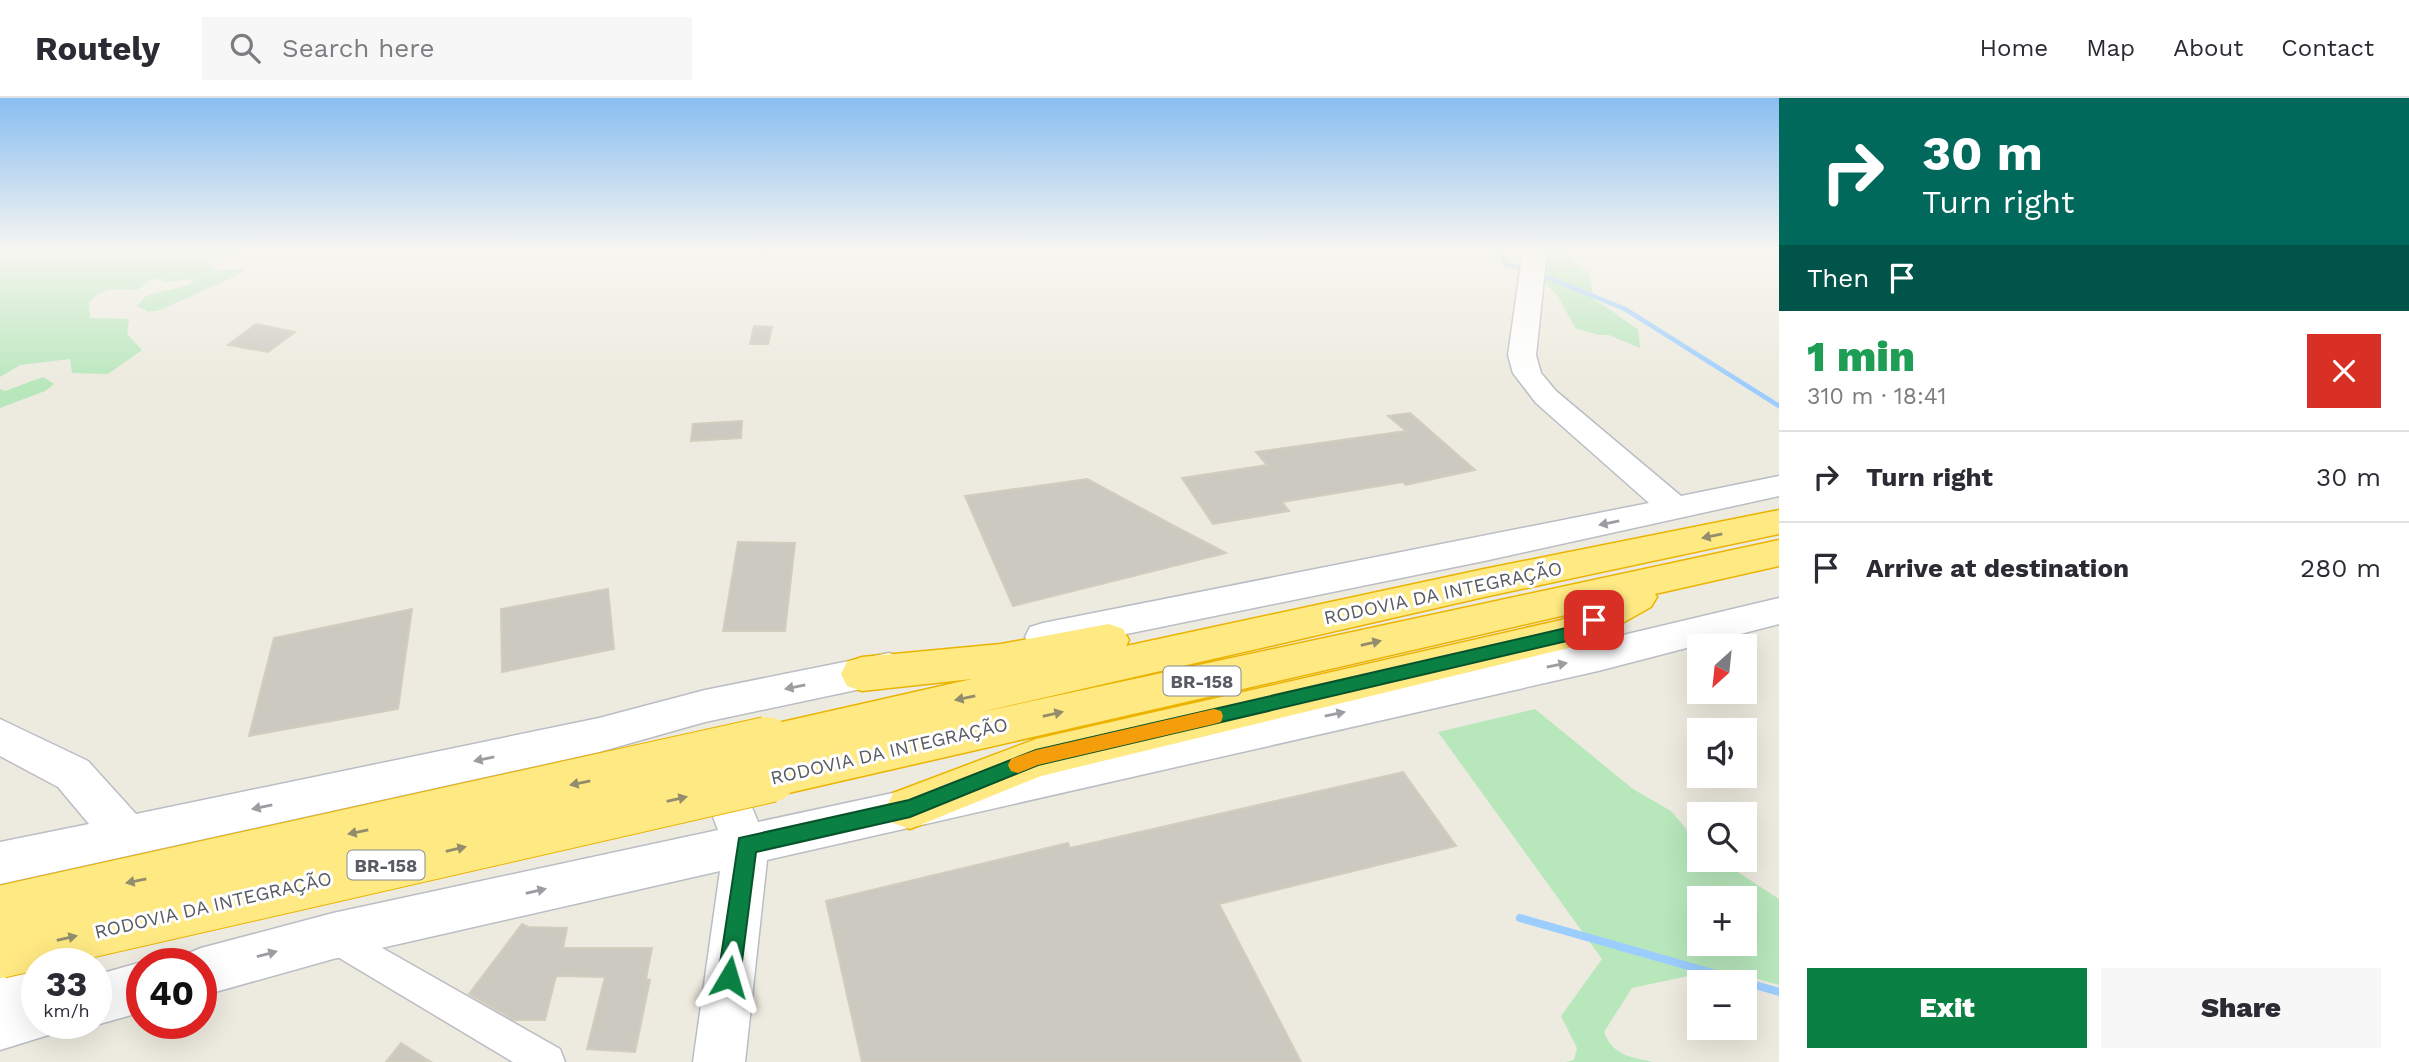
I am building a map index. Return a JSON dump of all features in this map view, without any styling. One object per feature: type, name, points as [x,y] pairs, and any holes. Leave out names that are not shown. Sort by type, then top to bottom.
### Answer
[{"type":"highway","name":"RODOVIA DA INTEGRAÇÃO","points":[[0,911],[769,760],[1659,564],[1779,522]]},
{"type":"highway","name":"BR-158","points":[[862,674],[1001,660],[1598,551],[1659,564]]},
{"type":"highway","name":"RODOVIA DA INTEGRAÇÃO","points":[[1659,564],[1779,553]]},
{"type":"highway","name":"BR-158","points":[[910,808],[1036,758],[1571,633],[1659,564]]},
{"type":"highway","name":"RODOVIA DA INTEGRAÇÃO","points":[[0,953],[769,760]]},
{"type":"main road","points":[[1529,295],[1522,355],[1523,367],[1530,380],[1546,397],[1676,509]]},
{"type":"main road","name":"BR-158","points":[[0,863],[599,735],[705,706],[1779,486]]},
{"type":"main road","name":"BR-158","points":[[217,968],[333,936],[1598,656],[1779,611]]},
{"type":"main road","points":[[599,735],[670,734],[692,747],[716,769],[746,845],[719,1062]]},
{"type":"main road","points":[[0,736],[73,774],[127,836],[69,872],[29,910],[8,947],[4,974],[16,998],[21,999]]},
{"type":"main road","points":[[0,1025],[21,1020]]},
{"type":"street","points":[[333,936],[547,1062]]},
{"type":"green space","points":[[0,295],[98,295],[89,303],[90,318],[129,319],[127,334],[142,350],[108,374],[72,373],[70,359],[20,365],[0,377]]},
{"type":"green space","points":[[194,295],[160,310],[148,312],[137,306],[146,296]]},
{"type":"green space","points":[[1593,295],[1594,300],[1638,329],[1640,348],[1609,335],[1575,328],[1558,296]]},
{"type":"green space","points":[[43,377],[54,384],[45,391],[0,408],[0,389],[5,391]]},
{"type":"green space","points":[[1535,709],[1633,789],[1671,811],[1687,830],[1687,872],[1738,872],[1779,899],[1779,985],[1757,979],[1757,970],[1687,970],[1687,976],[1632,988],[1604,1032],[1618,1051],[1630,1057],[1653,1062],[1565,1062],[1574,1060],[1577,1048],[1561,1016],[1602,959],[1438,732]]},
{"type":"building","points":[[256,324],[295,332],[268,352],[228,345]]},
{"type":"building","points":[[754,326],[772,327],[768,344],[750,344]]},
{"type":"building","points":[[1410,413],[1475,470],[1406,485],[1403,482],[1282,502],[1289,511],[1213,524],[1182,478],[1267,465],[1256,452],[1406,431],[1388,416]]},
{"type":"building","points":[[742,421],[741,438],[691,441],[693,424]]},
{"type":"building","points":[[1087,479],[1226,553],[1013,606],[965,496]]},
{"type":"building","points":[[738,542],[795,543],[785,631],[723,631]]},
{"type":"building","points":[[608,589],[614,649],[502,672],[501,609]]},
{"type":"building","points":[[412,609],[398,709],[249,736],[274,638]]},
{"type":"building","points":[[1403,772],[1456,846],[1219,904],[1301,1062],[862,1062],[826,901],[1068,843],[1070,848]]},
{"type":"building","points":[[522,924],[528,927],[567,928],[563,948],[652,948],[646,979],[650,980],[635,1052],[587,1049],[605,977],[556,976],[545,1020],[514,1020],[469,994]]},
{"type":"building","points":[[401,1043],[431,1062],[386,1062]]},
{"type":"waterway","points":[[1591,295],[1625,309],[1779,406]]},
{"type":"waterway","points":[[1520,918],[1702,970]]},
{"type":"waterway","points":[[1757,986],[1779,992]]},
{"type":"slow traffic","points":[[1018,765],[1036,758],[1214,716]]},
{"type":"route","points":[[729,977],[746,845],[910,808],[1036,758],[1571,633],[1594,620]]}]
